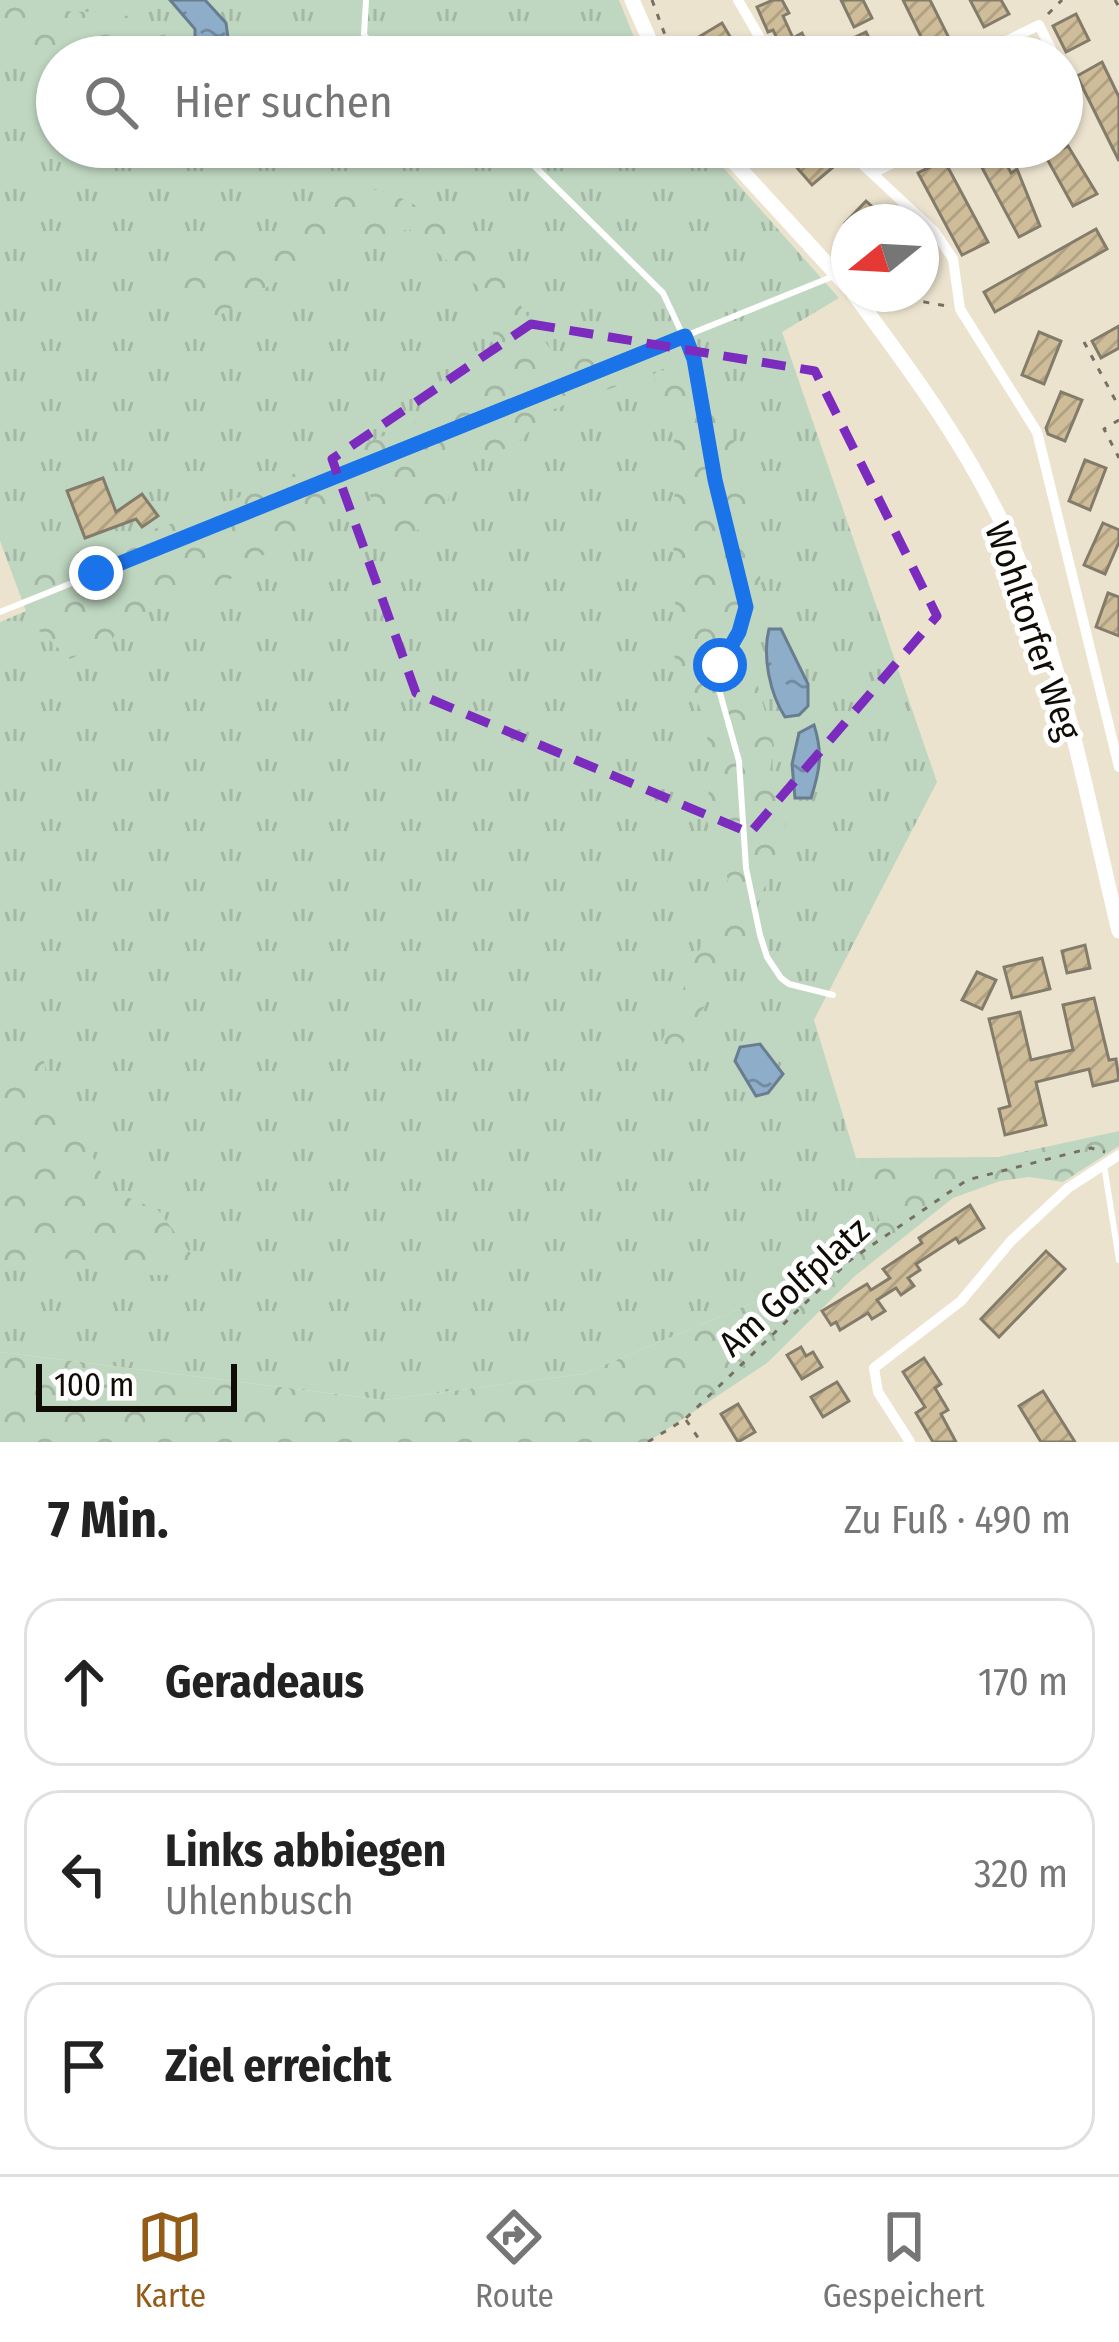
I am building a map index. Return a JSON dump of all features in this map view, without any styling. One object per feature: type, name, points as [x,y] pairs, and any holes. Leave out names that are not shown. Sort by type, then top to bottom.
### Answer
[{"type":"main road","points":[[632,0],[648,36]]},
{"type":"main road","name":"Wohltorfer Weg","points":[[739,168],[831,268]]},
{"type":"main road","name":"Wohltorfer Weg","points":[[867,312],[931,397],[1011,542],[1052,663],[1113,877],[1119,931]]},
{"type":"street","points":[[738,0],[759,36]]},
{"type":"street","points":[[1017,36],[1039,25],[1044,36]]},
{"type":"street","points":[[867,168],[935,232],[953,259],[960,309],[1037,432],[1119,767]]},
{"type":"street","points":[[873,173],[883,168]]},
{"type":"street","points":[[910,1442],[878,1392],[874,1368],[962,1301],[1011,1240],[1104,1162],[1119,1155]]},
{"type":"lane","points":[[365,0],[365,36]]},
{"type":"lane","points":[[536,168],[663,293],[694,359],[715,480],[746,607],[739,632],[720,665],[718,686],[740,761],[746,868],[760,935],[781,978],[832,995]]},
{"type":"lane","points":[[0,612],[685,336],[831,291]]},
{"type":"lane","points":[[1104,1162],[1119,1261]]},
{"type":"path","points":[[652,0],[666,36]]},
{"type":"path","points":[[1039,25],[1062,0]]},
{"type":"path","points":[[1115,0],[1119,7]]},
{"type":"path","points":[[939,305],[960,309]]},
{"type":"path","points":[[1084,342],[1119,406]]},
{"type":"path","points":[[1119,420],[1104,429],[1119,458]]},
{"type":"path","name":"Am Golfplatz","points":[[648,1442],[685,1419],[849,1262],[968,1180],[1090,1148],[1119,1155]]},
{"type":"path","points":[[685,1419],[701,1442]]},
{"type":"highlighted area","points":[[531,324],[815,371],[937,616],[750,833],[416,693],[332,459]]},
{"type":"green space","points":[[0,0],[619,0],[634,36],[36,36],[36,168],[724,168],[831,289],[831,303],[782,332],[937,782],[814,1020],[881,1222],[803,1282],[583,1374],[384,1400],[0,1352],[0,622],[26,611],[0,541]]},
{"type":"green space","points":[[0,0],[14,0],[36,10],[116,13],[168,27],[165,36],[36,36],[36,55],[0,40]]},
{"type":"green space","points":[[350,183],[395,195],[484,240],[560,363],[642,334],[631,381],[551,410],[515,445],[455,467],[443,522],[392,538],[366,488],[225,583],[120,623],[112,640],[70,659],[34,626],[33,578],[98,546],[190,518],[468,400],[502,365],[480,288],[409,229],[320,256],[183,337],[191,300],[179,283],[187,257],[232,241],[273,235],[297,219],[318,213]]},
{"type":"green space","points":[[691,360],[747,466],[763,601],[746,642],[774,745],[768,785],[789,814],[751,927],[663,1077],[656,1056],[728,879],[705,816],[712,770],[704,716],[672,652],[676,589],[671,508],[681,472],[653,374]]},
{"type":"green space","points":[[41,1039],[47,1084],[58,1115],[83,1138],[110,1190],[158,1210],[207,1275],[150,1275],[109,1270],[81,1259],[40,1258],[26,1271],[0,1270],[0,1097],[6,1078]]},
{"type":"green space","points":[[1119,1131],[1119,1146],[1063,1182],[1029,1177],[1000,1181],[953,1198],[855,1276],[767,1363],[648,1442],[0,1442],[0,1352],[384,1400],[583,1374],[803,1282],[880,1222],[856,1158],[998,1157]]},
{"type":"water","points":[[170,0],[205,0],[226,23],[228,36],[195,36],[195,29]]},
{"type":"water","points":[[769,629],[781,629],[808,684],[808,706],[799,715],[785,717],[775,697],[767,663]]},
{"type":"water","points":[[814,725],[817,779],[811,798],[795,798],[792,764],[799,733]]},
{"type":"water","points":[[760,1044],[783,1074],[768,1093],[756,1096],[735,1061],[740,1047]]},
{"type":"building","points":[[782,0],[792,36],[768,32],[757,7]]},
{"type":"building","points":[[841,0],[863,0],[872,18],[854,27]]},
{"type":"building","points":[[903,0],[930,0],[948,36],[921,36]]},
{"type":"building","points":[[970,0],[1001,0],[1009,14],[984,27]]},
{"type":"building","points":[[1076,14],[1089,40],[1083,43],[1083,36],[1058,36],[1053,26]]},
{"type":"building","points":[[722,23],[730,36],[700,36]]},
{"type":"building","points":[[1102,62],[1119,97],[1119,161],[1083,88],[1083,73]]},
{"type":"building","points":[[797,168],[832,168],[812,185]]},
{"type":"building","points":[[948,168],[988,242],[962,255],[939,204],[935,204],[918,173]]},
{"type":"building","points":[[982,168],[1008,168],[1011,173],[1017,169],[1040,226],[1019,237]]},
{"type":"building","points":[[1052,168],[1081,168],[1097,194],[1073,206]]},
{"type":"building","points":[[1096,229],[1107,249],[995,312],[984,292]]},
{"type":"building","points":[[1119,326],[1119,348],[1101,358],[1092,341]]},
{"type":"building","points":[[1039,332],[1061,341],[1044,384],[1022,375]]},
{"type":"building","points":[[1061,392],[1082,400],[1065,441],[1048,434],[1046,428]]},
{"type":"building","points":[[1085,460],[1106,468],[1090,510],[1069,501]]},
{"type":"building","points":[[103,478],[116,512],[142,494],[158,516],[142,527],[136,519],[85,538],[67,491]]},
{"type":"building","points":[[1103,523],[1119,530],[1119,542],[1105,574],[1084,565]]},
{"type":"building","points":[[1108,593],[1119,597],[1119,636],[1096,627]]},
{"type":"building","points":[[1085,945],[1090,968],[1067,973],[1062,951]]},
{"type":"building","points":[[1042,958],[1050,989],[1012,998],[1004,967]]},
{"type":"building","points":[[977,972],[996,980],[982,1009],[962,1000]]},
{"type":"building","points":[[1094,998],[1109,1060],[1116,1059],[1119,1080],[1093,1086],[1089,1069],[1036,1082],[1046,1125],[1005,1135],[999,1109],[1010,1106],[989,1019],[1020,1012],[1031,1060],[1073,1050],[1063,1005]]},
{"type":"building","points":[[970,1205],[984,1228],[959,1243],[956,1238],[916,1264],[920,1270],[908,1278],[914,1286],[901,1295],[896,1288],[877,1300],[885,1311],[872,1319],[868,1313],[840,1330],[836,1322],[831,1325],[822,1311],[867,1284],[871,1290],[890,1278],[883,1269],[922,1243],[919,1238]]},
{"type":"building","points":[[1046,1251],[1065,1269],[999,1337],[981,1319]]},
{"type":"building","points":[[801,1347],[806,1356],[813,1352],[822,1367],[802,1379],[787,1355]]},
{"type":"building","points":[[924,1358],[941,1384],[935,1388],[948,1410],[941,1414],[956,1442],[933,1442],[916,1413],[925,1407],[903,1372]]},
{"type":"building","points":[[837,1382],[849,1401],[823,1417],[811,1397]]},
{"type":"building","points":[[1043,1391],[1075,1442],[1041,1442],[1019,1406]]},
{"type":"building","points":[[738,1404],[755,1432],[738,1442],[721,1414]]},
{"type":"route","points":[[96,573],[685,336],[700,383],[723,521],[746,607],[739,632],[720,665]]}]
